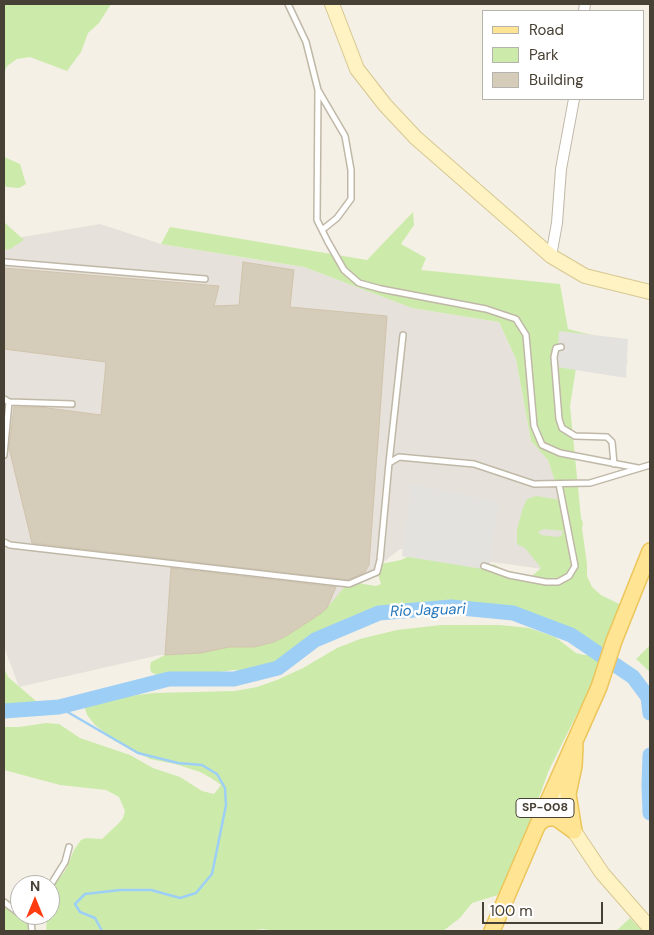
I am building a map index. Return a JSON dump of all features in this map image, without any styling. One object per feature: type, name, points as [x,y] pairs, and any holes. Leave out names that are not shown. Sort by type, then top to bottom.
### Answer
[{"type":"main road","name":"SP-008","points":[[492,931],[538,824],[553,800],[575,738],[599,686],[614,641],[650,551]]},
{"type":"main road","points":[[574,831],[568,794],[574,766],[575,738]]},
{"type":"main road","points":[[538,824],[546,818],[556,818],[574,831]]},
{"type":"street","points":[[332,4],[357,69],[385,105],[416,138],[552,256],[585,276],[650,292]]},
{"type":"street","points":[[552,256],[557,223],[561,168],[574,100]]},
{"type":"street","points":[[553,800],[602,873],[650,927]]},
{"type":"lane","points":[[288,4],[306,42],[318,90],[317,220],[344,270],[359,283],[486,309],[516,319],[526,335],[534,426],[542,445],[560,453],[638,468]]},
{"type":"lane","points":[[318,90],[345,136],[351,170],[351,199],[337,218],[322,230]]},
{"type":"lane","points":[[4,262],[204,279]]},
{"type":"lane","points":[[4,542],[10,545],[349,584],[377,572],[380,560],[402,335]]},
{"type":"lane","points":[[561,347],[556,348],[554,357],[559,418],[562,428],[575,436],[606,438],[612,442],[614,464]]},
{"type":"lane","points":[[4,455],[6,401],[72,404]]},
{"type":"lane","points":[[389,463],[399,456],[474,464],[534,484],[590,483],[650,465]]},
{"type":"lane","points":[[484,566],[509,576],[546,582],[558,582],[569,576],[575,566],[559,484]]},
{"type":"lane","points":[[57,875],[65,862],[69,847]]},
{"type":"shaded area","points":[[100,224],[161,244],[304,267],[412,308],[499,322],[516,359],[531,441],[548,460],[568,520],[561,537],[542,569],[400,549],[327,607],[239,653],[160,655],[19,687],[4,647],[4,240]]},
{"type":"shaded area","points":[[559,331],[628,339],[626,378],[557,367]]},
{"type":"shaded area","points":[[411,484],[499,502],[489,570],[402,556]]},
{"type":"green space","points":[[4,4],[111,4],[99,23],[88,33],[81,52],[67,71],[30,57],[17,59],[7,66],[4,73]]},
{"type":"green space","points":[[4,157],[20,164],[26,184],[19,188],[4,185]]},
{"type":"green space","points":[[413,212],[414,225],[401,244],[426,258],[421,270],[560,284],[568,329],[612,340],[628,362],[576,368],[570,406],[587,576],[592,587],[601,595],[621,605],[613,633],[590,688],[549,770],[527,830],[517,850],[508,887],[498,895],[472,903],[460,918],[443,931],[276,931],[262,929],[248,931],[46,931],[46,925],[60,925],[60,877],[65,871],[74,850],[81,840],[86,838],[102,839],[119,823],[125,811],[119,797],[106,790],[60,785],[4,770],[4,727],[46,723],[59,724],[80,738],[130,755],[153,768],[180,777],[202,791],[214,794],[221,785],[200,772],[150,759],[115,741],[95,725],[87,715],[84,705],[154,693],[235,691],[257,687],[303,668],[337,648],[360,639],[397,630],[441,625],[500,625],[529,628],[555,637],[576,653],[592,655],[593,652],[578,632],[526,612],[435,601],[394,605],[340,621],[279,669],[272,672],[233,670],[173,679],[160,677],[151,672],[151,662],[165,655],[201,653],[229,647],[254,647],[274,642],[320,614],[346,585],[357,583],[376,586],[381,584],[377,571],[381,564],[401,560],[417,552],[491,567],[494,564],[508,574],[532,576],[541,568],[525,548],[517,544],[517,529],[523,508],[527,499],[536,496],[561,500],[548,460],[531,441],[516,359],[499,322],[412,308],[304,267],[161,244],[170,227],[367,260]],"holes":[[[544,529],[563,531],[561,536],[541,535],[538,532]]]},
{"type":"green space","points":[[4,222],[24,240],[10,249],[4,250]]},
{"type":"green space","points":[[650,645],[650,672],[636,659]]},
{"type":"green space","points":[[4,668],[8,677],[36,701],[23,709],[4,710]]},
{"type":"green space","points":[[10,906],[10,925],[29,925],[30,931],[4,931],[4,907]]},
{"type":"green space","points":[[630,918],[642,931],[616,931]]},
{"type":"building","points":[[243,262],[294,270],[290,307],[387,316],[369,565],[365,572],[348,580],[32,543],[9,448],[14,407],[40,407],[101,415],[106,362],[4,349],[4,268],[219,286],[214,306],[239,305]]},
{"type":"building","points":[[171,568],[336,587],[327,608],[288,635],[274,642],[254,647],[229,647],[201,653],[165,655]]},
{"type":"waterway","name":"Rio Jaguari","points":[[4,711],[59,707],[169,679],[234,679],[278,668],[315,640],[379,613],[451,607],[513,613],[571,635],[633,677],[648,697],[650,713]]},
{"type":"waterway","points":[[59,707],[138,753],[178,763],[202,765],[217,774],[225,788],[226,805],[212,874],[196,893],[180,898],[151,890],[120,890],[85,894],[75,904],[80,912],[95,918],[102,931]]},
{"type":"waterway","name":"Rio Jaguari","points":[[650,755],[650,813]]}]
